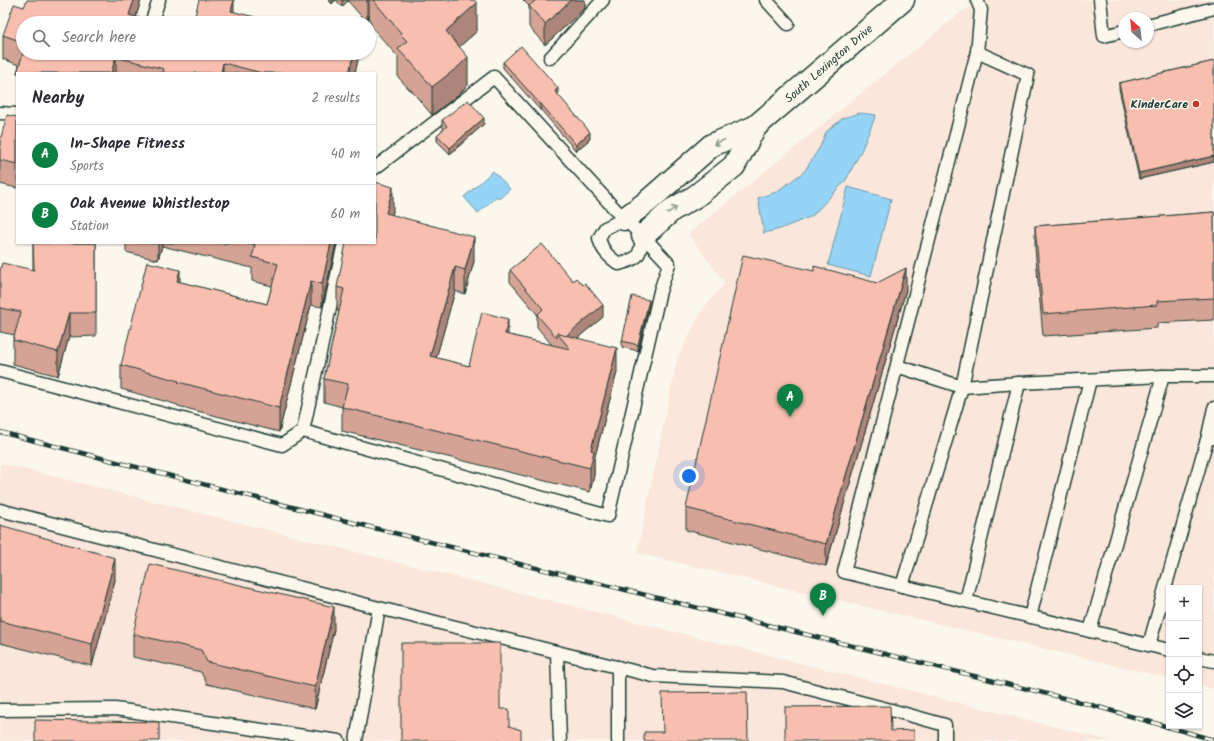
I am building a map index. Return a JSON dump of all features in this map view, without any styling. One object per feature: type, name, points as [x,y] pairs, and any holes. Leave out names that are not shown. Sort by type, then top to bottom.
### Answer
[{"type":"street","name":"South Lexington Drive","points":[[624,219],[648,202],[712,145],[755,127],[904,0]]},
{"type":"street","name":"South Lexington Drive","points":[[643,236],[672,210],[696,196],[734,166],[755,127]]},
{"type":"lane","points":[[153,16],[159,0]]},
{"type":"lane","points":[[550,58],[603,0]]},
{"type":"lane","points":[[766,0],[788,24]]},
{"type":"lane","points":[[977,0],[981,10],[978,52],[844,572],[1166,649]]},
{"type":"lane","points":[[1100,0],[1104,36],[1118,32]]},
{"type":"lane","points":[[1154,23],[1214,8]]},
{"type":"lane","points":[[902,586],[962,387],[1028,75],[978,52]]},
{"type":"lane","points":[[303,431],[608,516],[660,292],[668,264],[643,236],[624,219],[494,77],[376,167]]},
{"type":"lane","points":[[0,113],[16,114]]},
{"type":"lane","points":[[624,219],[605,228],[599,238],[601,246],[609,257],[619,264],[632,260],[640,254],[643,236]]},
{"type":"lane","points":[[0,371],[282,445],[303,431],[344,244]]},
{"type":"lane","points":[[897,366],[962,387],[1163,376],[1214,376]]},
{"type":"lane","points":[[1090,631],[1163,376]]},
{"type":"lane","points":[[1030,617],[1090,380]]},
{"type":"lane","points":[[966,601],[1019,383]]},
{"type":"lane","points":[[1149,645],[1211,437],[1214,408]]},
{"type":"lane","points":[[0,510],[379,608],[653,676],[783,682],[945,725],[945,741]]},
{"type":"lane","points":[[356,741],[379,608]]},
{"type":"lane","points":[[557,652],[560,741]]},
{"type":"lane","points":[[1202,659],[1214,661]]},
{"type":"lane","points":[[618,667],[618,741]]},
{"type":"lane","points":[[0,710],[115,709],[339,741]]},
{"type":"shaded area","points":[[981,0],[1214,0],[1214,689],[1202,686],[1202,585],[1166,585],[1166,677],[637,553],[677,360],[702,310],[725,283],[688,234],[960,13]]},
{"type":"shaded area","points":[[0,463],[1112,741],[0,741]]},
{"type":"water","points":[[860,113],[876,115],[861,151],[846,180],[812,216],[780,229],[764,233],[758,198],[776,192],[804,172],[820,147],[826,132],[843,118]]},
{"type":"water","points":[[493,171],[510,189],[499,199],[497,196],[478,213],[464,197]]},
{"type":"water","points":[[848,187],[891,199],[871,276],[828,265]]},
{"type":"building","points":[[27,0],[134,0],[129,15],[133,16],[16,16],[16,40],[3,35],[14,4],[24,7]]},
{"type":"building","points":[[199,0],[234,0],[231,11],[251,16],[195,16]]},
{"type":"building","points":[[373,0],[474,0],[477,3],[446,31],[468,57],[458,67],[432,87],[398,49],[407,41]]},
{"type":"building","points":[[536,0],[571,0],[545,24],[529,6]]},
{"type":"building","points":[[521,46],[558,88],[555,91],[590,132],[576,145],[503,62]]},
{"type":"building","points":[[21,60],[115,60],[111,72],[17,72]]},
{"type":"building","points":[[128,60],[352,60],[349,72],[258,72],[223,63],[221,72],[163,72],[164,69]]},
{"type":"building","points":[[1214,61],[1214,156],[1139,173],[1119,83]]},
{"type":"building","points":[[468,100],[484,118],[450,148],[437,135],[447,126],[442,120]]},
{"type":"building","points":[[7,115],[16,117],[16,164],[0,160],[0,141]]},
{"type":"building","points":[[376,182],[393,187],[386,213],[474,237],[465,270],[455,267],[430,356],[469,366],[482,312],[508,319],[505,334],[570,349],[557,333],[617,348],[591,450],[594,451],[590,468],[342,407],[348,384],[324,379],[344,289],[337,287],[346,244],[376,244]]},
{"type":"building","points":[[1214,212],[1214,298],[1157,301],[1157,305],[1043,314],[1035,226]]},
{"type":"building","points":[[33,244],[96,244],[96,313],[69,313],[58,352],[13,340],[21,312],[0,308],[0,271],[2,263],[34,270]]},
{"type":"building","points":[[251,244],[331,244],[322,284],[311,281],[279,408],[178,382],[179,381],[121,365],[147,262],[180,270],[177,281],[267,304],[278,264],[252,257],[255,245]]},
{"type":"building","points":[[542,244],[573,281],[576,278],[583,285],[585,283],[603,305],[566,336],[557,333],[557,338],[537,315],[543,309],[510,270]]},
{"type":"building","points":[[743,255],[814,271],[814,266],[877,283],[906,268],[826,544],[686,508]]},
{"type":"building","points":[[632,296],[649,300],[638,345],[622,341]]},
{"type":"building","points":[[0,525],[115,558],[92,644],[0,621]]},
{"type":"building","points":[[150,564],[334,607],[315,687],[207,662],[201,650],[133,634]]},
{"type":"building","points":[[401,643],[500,643],[500,709],[509,709],[509,726],[521,730],[521,741],[401,741]]},
{"type":"building","points":[[747,692],[748,741],[644,741],[644,732],[663,732],[662,693]]},
{"type":"building","points":[[890,706],[891,731],[914,730],[914,741],[785,741],[785,707]]},
{"type":"building","points":[[35,720],[159,722],[159,741],[35,741]]},
{"type":"railway","points":[[0,432],[370,527],[1088,704],[1214,740]]},
{"type":"place","name":"KinderCare","points":[[1196,104]]},
{"type":"place","name":"In-Shape Fitness","points":[[790,417]]},
{"type":"place","name":"Oak Avenue Whistlestop","points":[[823,616]]}]
